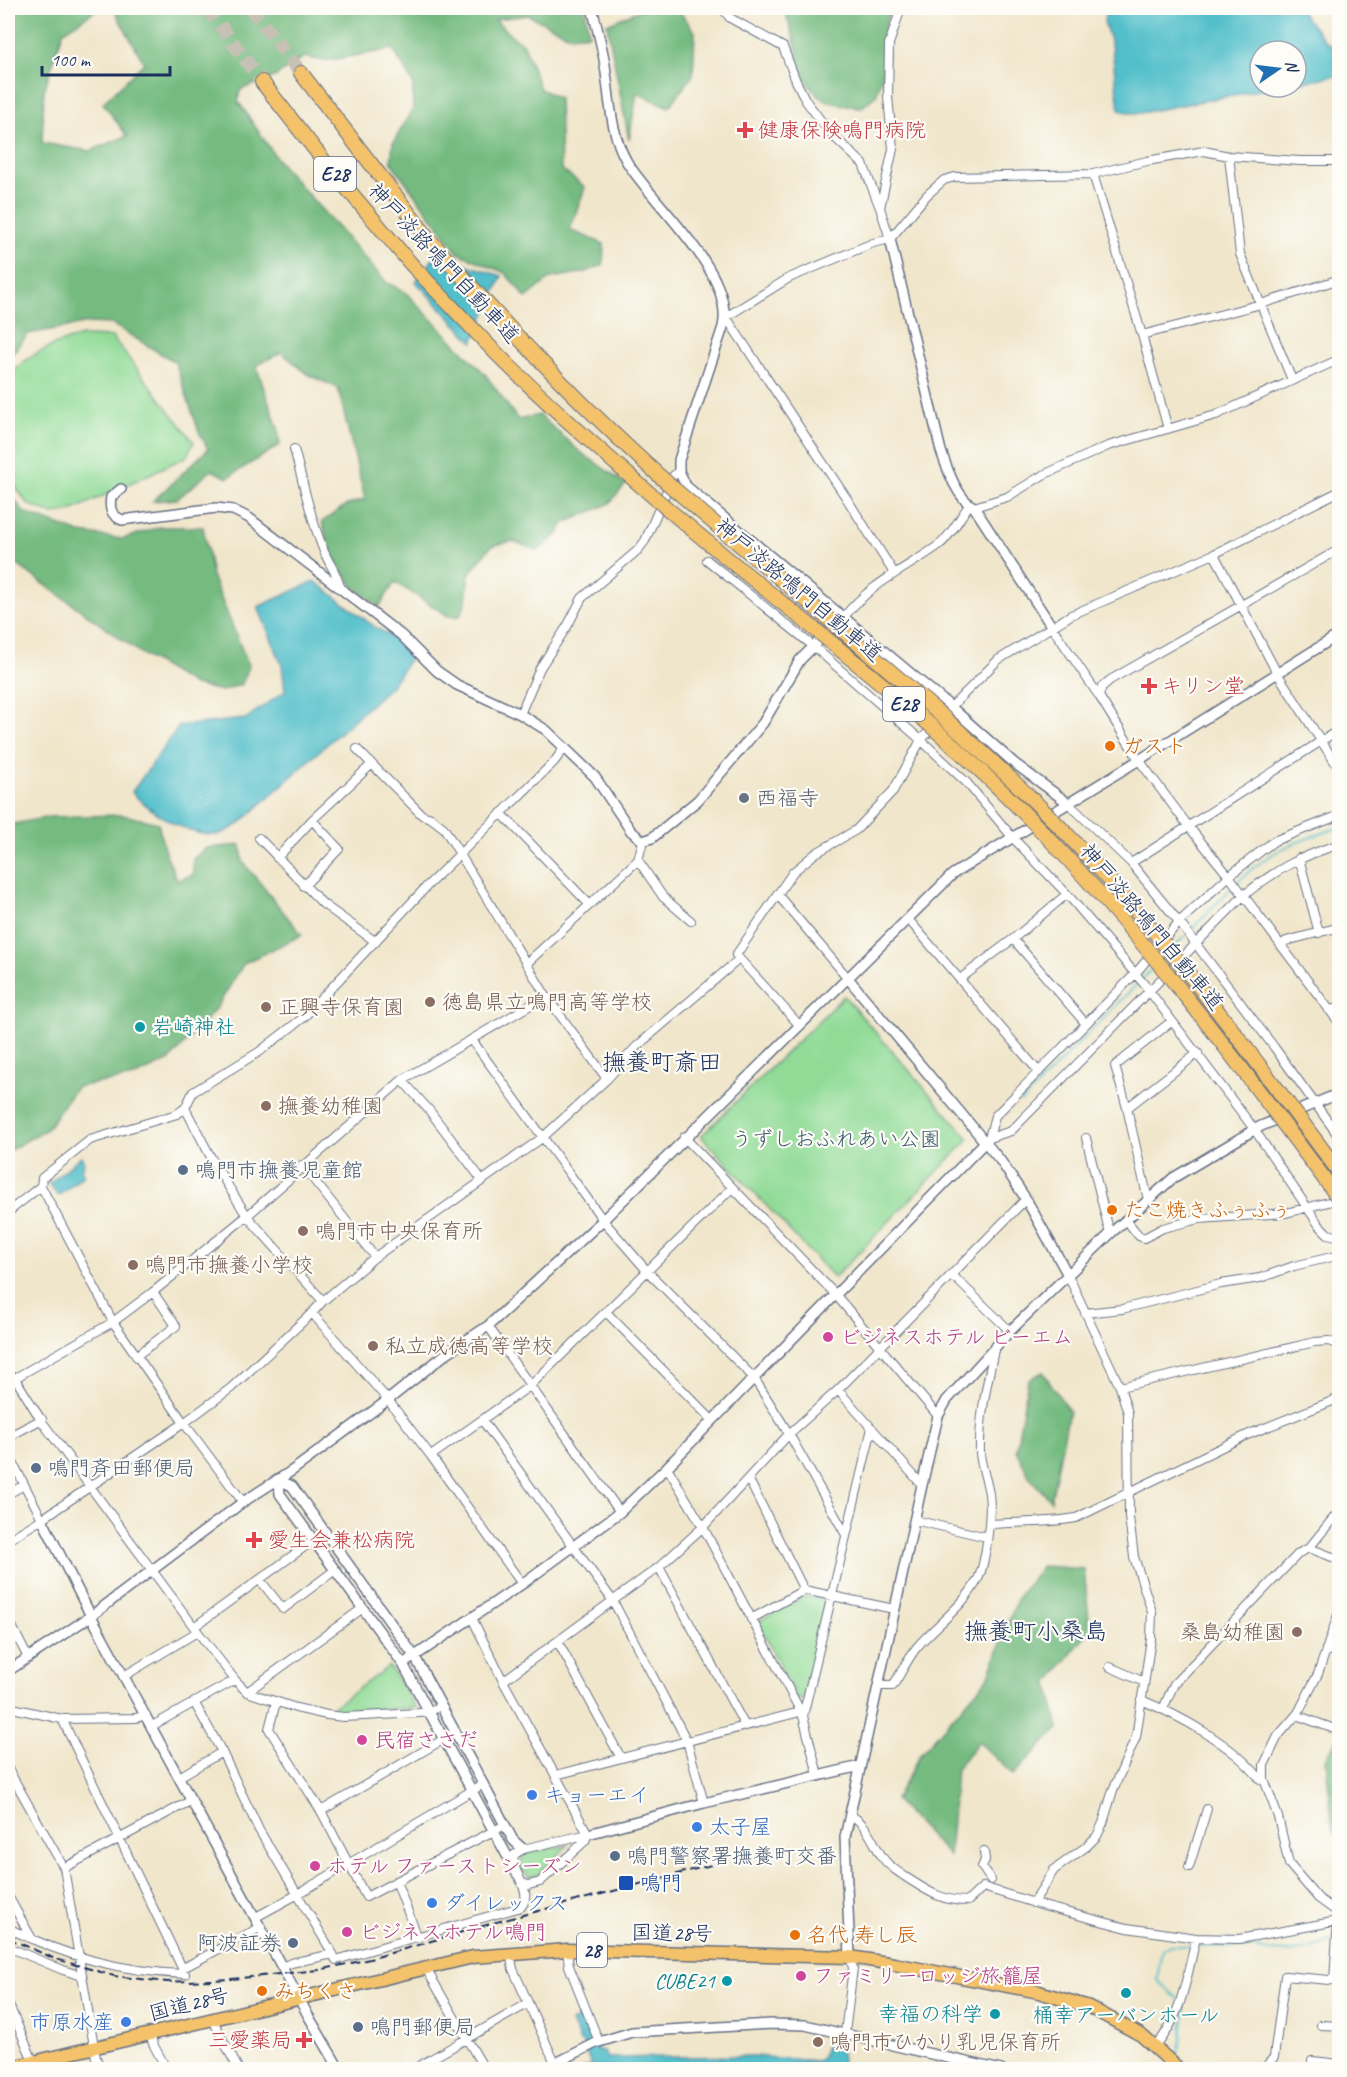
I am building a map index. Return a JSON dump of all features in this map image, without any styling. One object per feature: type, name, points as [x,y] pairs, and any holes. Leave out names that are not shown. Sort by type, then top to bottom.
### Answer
[{"type":"highway","name":"神戸淡路鳴門自動車道","points":[[301,73],[428,238],[503,323],[573,394],[663,478],[954,726],[1036,802],[1100,868],[1207,998],[1340,1173]]},
{"type":"highway","name":"神戸淡路鳴門自動車道","points":[[262,82],[328,166],[411,264],[495,352],[580,432],[657,499],[943,736],[1024,812],[1087,880],[1165,971],[1340,1200]]},
{"type":"highway","name":"国道28号","points":[[8,2068],[36,2065],[94,2046],[473,1956],[567,1950],[850,1957],[1039,1992],[1089,2007],[1141,2035],[1180,2070]]},
{"type":"street","points":[[592,8],[605,64],[612,124],[618,145],[628,163],[705,263],[719,289],[726,317],[894,573]]},
{"type":"street","points":[[722,8],[730,18],[783,46],[796,81],[807,101],[830,133],[863,164],[890,238],[941,451],[951,479],[972,506],[1139,760],[1340,1024]]},
{"type":"street","points":[[880,208],[893,149],[888,97],[889,44],[901,8]]},
{"type":"street","points":[[1340,161],[1229,156],[1204,151],[1092,174],[955,177],[944,180],[927,195],[890,238],[789,278],[726,317],[679,460],[679,471],[686,486],[951,707],[1014,763],[1068,803],[1131,863],[1191,937],[1340,1138]]},
{"type":"street","points":[[1229,156],[1240,254],[1292,380]]},
{"type":"street","points":[[1092,174],[1142,335],[1168,429]]},
{"type":"street","points":[[1142,335],[1262,304],[1340,279]]},
{"type":"street","points":[[643,841],[652,838],[698,800],[763,723],[800,660],[844,617],[855,603],[894,573],[941,543],[972,506],[1007,497],[1043,475],[1108,446],[1216,415],[1340,359]]},
{"type":"street","points":[[294,448],[315,526],[324,551],[339,580],[340,588]]},
{"type":"street","points":[[520,714],[540,668],[568,625],[582,598],[638,550],[645,541],[673,476],[679,471]]},
{"type":"street","points":[[121,489],[111,497],[109,507],[113,516],[122,520],[216,508],[233,510],[249,518],[401,635],[437,671],[458,685],[520,714],[546,730],[595,777],[631,831],[643,841]]},
{"type":"street","points":[[800,1026],[738,960],[736,955],[793,872],[816,853],[856,830],[893,791],[921,740],[998,660],[1071,615],[1214,554],[1340,491]]},
{"type":"street","points":[[1099,696],[1102,687],[1110,680],[1340,549]]},
{"type":"street","points":[[1214,554],[1277,673],[1340,770]]},
{"type":"street","points":[[707,560],[813,646],[967,783],[1013,838],[1067,894],[1141,982],[1198,1053],[1254,1129],[1319,1225],[1328,1234],[1340,1238]]},
{"type":"street","points":[[8,1671],[91,1616],[243,1502],[279,1480],[388,1400],[447,1353],[488,1326],[603,1220],[684,1137],[953,874],[1340,634]]},
{"type":"street","points":[[1131,863],[1340,729]]},
{"type":"street","points":[[243,1502],[184,1423],[114,1322],[41,1186],[42,1178],[90,1140],[172,1116],[185,1108],[193,1092],[259,1052],[303,1018],[425,888],[554,762],[565,747]]},
{"type":"street","points":[[357,749],[422,815],[431,818],[444,828],[546,996],[608,1078]]},
{"type":"street","points":[[277,858],[312,820],[372,764]]},
{"type":"street","points":[[501,813],[590,905]]},
{"type":"street","points":[[403,1664],[522,1584],[620,1512],[667,1467],[986,1140],[1011,1131],[1141,982],[1181,925],[1274,841],[1340,815]]},
{"type":"street","points":[[304,886],[339,849],[312,820]]},
{"type":"street","points":[[260,838],[323,904],[376,942]]},
{"type":"street","points":[[527,963],[638,860],[643,841]]},
{"type":"street","points":[[986,1140],[994,1116],[1086,1024],[1196,944],[1241,892],[1299,858],[1340,843]]},
{"type":"street","points":[[1299,858],[1318,933]]},
{"type":"street","points":[[638,860],[663,897],[691,921]]},
{"type":"street","points":[[777,894],[986,1140],[1000,1160],[1026,1199],[1068,1275],[1120,1388],[1128,1413],[1129,1516],[1134,1557],[1152,1612],[1151,1638],[1136,1737],[1113,1790],[1097,1836],[1088,1846],[1054,1870],[1033,1903]]},
{"type":"street","points":[[960,979],[1067,894]]},
{"type":"street","points":[[908,919],[1039,1072]]},
{"type":"street","points":[[1281,946],[1287,941],[1340,927]]},
{"type":"street","points":[[1013,939],[1086,1024]]},
{"type":"street","points":[[8,1540],[184,1423],[231,1388],[323,1301],[375,1257],[542,1138],[608,1078],[636,1047],[738,960]]},
{"type":"street","points":[[8,1385],[15,1378],[114,1322],[153,1292],[247,1216],[302,1165],[402,1080],[546,996]]},
{"type":"street","points":[[1329,1010],[1340,1008]]},
{"type":"street","points":[[1148,1200],[1115,1066],[1172,1021]]},
{"type":"street","points":[[471,1040],[603,1220],[648,1272],[754,1378],[789,1434],[846,1535]]},
{"type":"street","points":[[1126,1108],[1198,1053]]},
{"type":"street","points":[[402,1080],[429,1110],[482,1180]]},
{"type":"street","points":[[844,2033],[853,1968],[850,1957],[845,1837],[938,1416],[947,1400],[1010,1331],[1110,1234],[1173,1178],[1254,1129],[1340,1093]]},
{"type":"street","points":[[185,1108],[215,1165],[247,1216],[323,1301]]},
{"type":"street","points":[[684,1137],[835,1294],[938,1416]]},
{"type":"street","points":[[1086,1137],[1110,1234]]},
{"type":"street","points":[[302,1165],[375,1257]]},
{"type":"street","points":[[8,1212],[41,1186]]},
{"type":"street","points":[[431,1456],[531,1385],[732,1188]]},
{"type":"street","points":[[503,1680],[659,1567],[703,1527],[789,1434],[838,1390],[1026,1199]]},
{"type":"street","points":[[1126,1220],[1139,1236],[1144,1238],[1172,1224],[1199,1219],[1286,1213],[1340,1200]]},
{"type":"street","points":[[1084,1313],[1122,1309],[1221,1284],[1260,1278],[1294,1266],[1340,1256]]},
{"type":"street","points":[[951,1274],[1010,1331]]},
{"type":"street","points":[[136,1356],[176,1326],[153,1292]]},
{"type":"street","points":[[312,1313],[388,1400],[522,1584]]},
{"type":"street","points":[[607,1313],[712,1420]]},
{"type":"street","points":[[488,1326],[620,1512]]},
{"type":"street","points":[[1120,1388],[1315,1342],[1329,1341],[1340,1346]]},
{"type":"street","points":[[878,1686],[893,1686],[916,1648],[967,1595],[980,1572],[989,1524],[990,1496],[980,1456],[981,1426],[994,1350]]},
{"type":"street","points":[[15,1378],[90,1486],[196,1630],[247,1692],[276,1702],[344,1717],[430,1712],[441,1705]]},
{"type":"street","points":[[838,1390],[922,1485]]},
{"type":"street","points":[[989,1524],[1059,1521],[1076,1518],[1247,1435],[1340,1398]]},
{"type":"street","points":[[8,1437],[42,1419]]},
{"type":"street","points":[[482,1420],[613,1601],[687,1741],[704,1803]]},
{"type":"street","points":[[801,1714],[872,1428]]},
{"type":"street","points":[[8,1453],[11,1469],[24,1485],[91,1616],[340,2070]]},
{"type":"street","points":[[667,1467],[703,1527],[801,1714],[818,1775]]},
{"type":"street","points":[[748,1478],[804,1590]]},
{"type":"street","points":[[279,1480],[280,1494],[403,1664],[519,1879],[529,1885],[540,1882],[585,1841],[588,1834]]},
{"type":"street","points":[[279,1480],[292,1486],[415,1657],[513,1840],[523,1849]]},
{"type":"street","points":[[8,1494],[24,1485]]},
{"type":"street","points":[[1162,1709],[1174,1684],[1299,1553],[1309,1548],[1340,1510]]},
{"type":"street","points":[[914,1520],[987,1538]]},
{"type":"street","points":[[124,1676],[196,1630],[314,1540]]},
{"type":"street","points":[[1309,1548],[1340,1560]]},
{"type":"street","points":[[659,1567],[745,1726]]},
{"type":"street","points":[[260,1580],[283,1609],[335,1570]]},
{"type":"street","points":[[751,1619],[804,1590],[894,1609]]},
{"type":"street","points":[[247,1692],[363,1608]]},
{"type":"street","points":[[1339,1916],[1312,1892],[1289,1864],[1278,1817],[1264,1779],[1264,1765],[1278,1737],[1296,1714],[1318,1674],[1340,1609]]},
{"type":"street","points":[[8,1618],[28,1658]]},
{"type":"street","points":[[472,1618],[503,1680],[588,1834]]},
{"type":"street","points":[[558,1641],[621,1758]]},
{"type":"street","points":[[1326,1648],[1340,1654]]},
{"type":"street","points":[[1110,1667],[1144,1682]]},
{"type":"street","points":[[152,1726],[235,1680]]},
{"type":"street","points":[[1141,1700],[1162,1709],[1213,1738],[1254,1771],[1260,1779],[1264,1779]]},
{"type":"street","points":[[194,1702],[222,1752],[259,1830],[336,1960],[521,1907],[526,1897],[512,1860],[513,1855],[523,1849],[860,1766]]},
{"type":"street","points":[[276,1702],[269,1729],[321,1811],[366,1896],[505,1825]]},
{"type":"street","points":[[8,1707],[62,1719],[135,1718],[146,1715]]},
{"type":"street","points":[[556,1775],[745,1726],[801,1714]]},
{"type":"street","points":[[1296,1714],[1340,1731]]},
{"type":"street","points":[[8,1928],[55,1950],[80,1958],[117,1967],[185,1974],[62,1719]]},
{"type":"street","points":[[321,1811],[456,1732]]},
{"type":"street","points":[[179,1777],[222,1752]]},
{"type":"street","points":[[9,1775],[64,1868],[94,2046],[101,2070]]},
{"type":"street","points":[[256,1917],[483,1784]]},
{"type":"street","points":[[64,1868],[192,1800]]},
{"type":"street","points":[[1189,1867],[1207,1809]]},
{"type":"street","points":[[850,1815],[858,1819],[871,1835],[890,1867],[926,1892],[951,1900],[968,1901],[982,1887],[1127,1928],[1196,1938],[1239,1939],[1339,1916]]},
{"type":"street","points":[[984,1851],[985,1860],[982,1867],[990,1880]]},
{"type":"street","points":[[396,1881],[418,1938]]},
{"type":"street","points":[[8,1896],[32,1939]]},
{"type":"street","points":[[1263,2070],[1274,2057],[1285,1976],[1336,1981],[1339,1916]]},
{"type":"street","points":[[183,1968],[261,1926]]},
{"type":"street","points":[[1155,2047],[1163,2039],[1184,1994],[1196,1938]]},
{"type":"street","points":[[8,1947],[53,1967],[82,1976]]},
{"type":"street","points":[[567,1950],[569,1966],[598,2043]]},
{"type":"street","points":[[510,1953],[513,1969],[527,2004],[555,2063]]},
{"type":"street","points":[[282,1967],[333,1954]]},
{"type":"street","points":[[425,1967],[485,2070]]},
{"type":"street","points":[[8,2003],[36,2065]]},
{"type":"street","points":[[412,2070],[527,2004]]},
{"type":"street","points":[[213,2019],[239,2070]]},
{"type":"street","points":[[542,2070],[583,2049],[632,2032],[772,2024],[805,2025],[1001,2070]]},
{"type":"street","points":[[1321,2025],[1340,2026]]},
{"type":"street","points":[[150,2033],[153,2044],[167,2070]]},
{"type":"street","points":[[1312,2061],[1340,2064]]},
{"type":"green space","points":[[8,8],[99,8],[63,32],[44,90],[42,143],[90,151],[127,136],[103,103],[144,63],[113,8],[585,8],[589,34],[571,36],[528,15],[495,19],[524,45],[540,89],[559,98],[561,169],[585,187],[570,230],[604,244],[603,265],[586,272],[551,278],[526,298],[505,273],[458,253],[391,162],[393,143],[413,109],[413,83],[393,49],[324,61],[304,57],[276,76],[240,90],[238,101],[279,162],[387,283],[404,291],[485,374],[518,420],[539,415],[579,451],[626,484],[609,504],[564,523],[558,534],[538,551],[513,541],[491,546],[469,574],[466,601],[460,616],[448,616],[395,582],[379,607],[352,585],[333,558],[322,522],[345,506],[365,499],[338,388],[309,375],[281,352],[256,366],[278,428],[280,445],[227,478],[212,470],[177,499],[153,501],[208,449],[199,432],[175,362],[112,324],[89,323],[28,334],[8,359]]},
{"type":"green space","points":[[644,8],[677,8],[695,32],[693,75],[669,107],[637,93],[629,140],[607,24]]},
{"type":"green space","points":[[784,8],[888,8],[882,40],[887,56],[876,95],[862,107],[834,103],[817,95],[806,81]]},
{"type":"green space","points":[[82,336],[112,337],[194,442],[186,457],[69,512],[52,514],[28,504],[8,477],[8,380],[14,371],[40,351]]},
{"type":"green space","points":[[8,490],[23,512],[80,533],[122,539],[160,527],[203,527],[212,576],[249,667],[242,684],[222,691],[194,685],[145,656],[8,558]]},
{"type":"green space","points":[[122,815],[158,823],[164,849],[177,880],[193,875],[193,859],[206,848],[241,845],[243,862],[302,935],[244,963],[217,1007],[170,1060],[134,1077],[76,1087],[47,1129],[8,1151],[8,825],[49,817]]},
{"type":"green space","name":"うずしおふれあい公園","points":[[844,996],[969,1139],[834,1278],[701,1136]]},
{"type":"green space","points":[[1043,1372],[1069,1411],[1051,1501],[1030,1478],[1016,1450],[1028,1380]]},
{"type":"green space","points":[[1042,1566],[1084,1569],[1090,1630],[1048,1683],[1059,1728],[1013,1775],[979,1742],[956,1768],[949,1856],[895,1800],[921,1753],[988,1678],[1018,1597]]},
{"type":"green space","points":[[805,1596],[826,1600],[803,1700],[796,1699],[758,1621]]},
{"type":"green space","points":[[389,1666],[416,1708],[334,1711],[333,1707]]},
{"type":"green space","points":[[1336,1740],[1340,1741],[1339,1837],[1333,1832],[1326,1760]]},
{"type":"green space","points":[[568,1845],[538,1875],[530,1877],[522,1869],[522,1859],[527,1853]]},
{"type":"water","points":[[1107,8],[1298,8],[1325,41],[1339,51],[1339,75],[1308,81],[1308,39],[1248,39],[1248,92],[1135,114],[1119,110],[1112,48],[1104,21]]},
{"type":"water","points":[[436,255],[502,276],[473,342],[416,282]]},
{"type":"water","points":[[315,581],[375,627],[395,639],[411,657],[391,686],[238,825],[227,831],[216,835],[194,832],[148,807],[132,792],[179,726],[245,719],[285,691],[282,665],[258,607]]},
{"type":"water","points":[[81,1156],[84,1162],[81,1170],[84,1175],[58,1196],[49,1184]]},
{"type":"water","points":[[580,2018],[581,2022],[586,2024],[597,2049],[603,2050],[607,2058],[753,2056],[816,2061],[821,2059],[828,2041],[840,2044],[843,2069],[582,2069],[591,2066],[583,2043],[580,2042],[571,2022]]},
{"type":"waterway","points":[[1190,931],[1237,882],[1257,865],[1293,844],[1340,827]]},
{"type":"waterway","points":[[1173,948],[1186,935]]},
{"type":"waterway","points":[[1143,978],[1154,967]]},
{"type":"waterway","points":[[1021,1102],[1139,982]]},
{"type":"waterway","points":[[1198,1946],[1253,1947],[1267,1951],[1289,1952],[1309,1949],[1336,1939]]},
{"type":"waterway","points":[[1178,1999],[1157,1980],[1162,1949],[1171,1946],[1192,1946]]},
{"type":"waterway","points":[[1176,2061],[1182,2036],[1185,2006],[1182,2003]]},
{"type":"tunnel","points":[[207,8],[262,82]]},
{"type":"tunnel","points":[[250,8],[301,73]]},
{"type":"railway","points":[[8,1938],[53,1958],[114,1976],[167,1982],[232,1979],[319,1970],[370,1959],[493,1923],[715,1864]]},
{"type":"place","name":"健康保険鳴門病院","points":[[745,130]]},
{"type":"place","name":"キリン堂","points":[[1149,686]]},
{"type":"place","name":"ガスト","points":[[1110,746]]},
{"type":"place","name":"西福寺","points":[[744,798]]},
{"type":"place","name":"徳島県立鳴門高等学校","points":[[430,1002]]},
{"type":"place","name":"正興寺保育園","points":[[266,1007]]},
{"type":"place","name":"岩崎神社","points":[[140,1027]]},
{"type":"place","name":"撫養幼稚園","points":[[266,1106]]},
{"type":"place","name":"鳴門市撫養児童館","points":[[183,1170]]},
{"type":"place","name":"たこ焼きふぅふぅ","points":[[1112,1210]]},
{"type":"place","name":"鳴門市中央保育所","points":[[303,1231]]},
{"type":"place","name":"鳴門市撫養小学校","points":[[133,1265]]},
{"type":"place","name":"ビジネスホテル ビーエム","points":[[828,1337]]},
{"type":"place","name":"私立成徳高等学校","points":[[373,1346]]},
{"type":"place","name":"鳴門斉田郵便局","points":[[36,1468]]},
{"type":"place","name":"愛生会兼松病院","points":[[254,1540]]},
{"type":"place","name":"桑島幼稚園","points":[[1297,1632]]},
{"type":"place","name":"民宿ささだ","points":[[362,1740]]},
{"type":"place","name":"キョーエイ","points":[[532,1795]]},
{"type":"place","name":"太子屋","points":[[697,1827]]},
{"type":"place","name":"鳴門警察署撫養町交番","points":[[615,1856]]},
{"type":"place","name":"ホテル ファーストシーズン","points":[[315,1866]]},
{"type":"place","name":"鳴門","points":[[626,1883]]},
{"type":"place","name":"ダイレックス","points":[[432,1903]]},
{"type":"place","name":"ビジネスホテル鳴門","points":[[347,1932]]},
{"type":"place","name":"名代 寿し辰","points":[[795,1935]]},
{"type":"place","name":"阿波証券","points":[[293,1943]]},
{"type":"place","name":"ファミリーロッジ旅籠屋","points":[[801,1976]]},
{"type":"place","name":"CUBE21","points":[[727,1981]]},
{"type":"place","name":"みちくさ","points":[[262,1991]]},
{"type":"place","name":"桶幸アーバンホール","points":[[1126,1993]]},
{"type":"place","name":"幸福の科学","points":[[995,2014]]},
{"type":"place","name":"市原水産","points":[[126,2022]]},
{"type":"place","name":"鳴門郵便局","points":[[358,2027]]},
{"type":"place","name":"三愛薬局","points":[[304,2040]]},
{"type":"place","name":"鳴門市ひかり乳児保育所","points":[[818,2042]]},
{"type":"district","name":"撫養町斎田","points":[[662,1062]]},
{"type":"district","name":"撫養町小桑島","points":[[1036,1631]]}]
